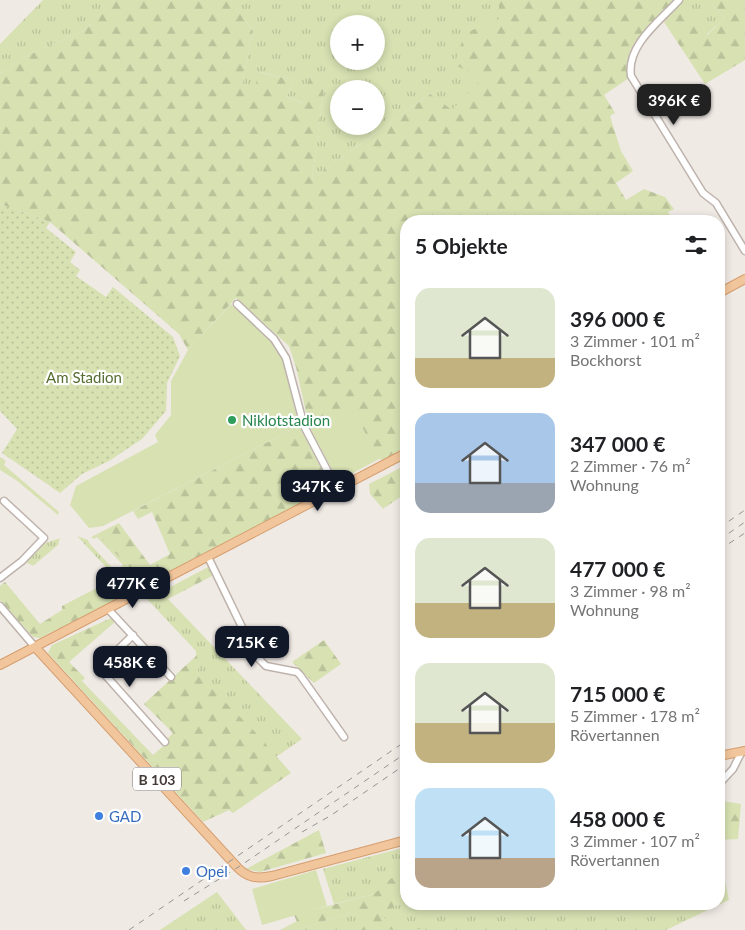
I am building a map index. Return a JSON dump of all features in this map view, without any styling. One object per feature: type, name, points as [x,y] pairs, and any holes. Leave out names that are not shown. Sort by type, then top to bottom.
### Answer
[{"type":"main road","points":[[725,290],[745,279]]},
{"type":"main road","points":[[0,665],[400,457]]},
{"type":"main road","name":"B 103","points":[[35,647],[238,868],[248,876],[258,878],[272,876],[400,842]]},
{"type":"main road","points":[[725,755],[743,751]]},
{"type":"street","points":[[679,0],[636,47],[631,58],[631,76],[703,193],[716,203],[723,215]]},
{"type":"street","points":[[725,218],[745,251]]},
{"type":"street","points":[[237,304],[281,347],[286,358],[304,426],[338,489]]},
{"type":"street","points":[[0,578],[22,561],[44,538],[4,502]]},
{"type":"street","points":[[208,557],[256,656],[266,666],[297,672],[344,737]]},
{"type":"street","points":[[0,606],[35,647]]},
{"type":"street","points":[[108,609],[172,677]]},
{"type":"street","points":[[132,635],[99,668],[165,742]]},
{"type":"street","points":[[725,778],[733,769],[743,751]]},
{"type":"green space","points":[[43,0],[115,0],[83,31],[24,57],[0,74],[0,44]]},
{"type":"green space","points":[[115,0],[230,0],[253,31],[242,84],[254,90],[259,72],[293,80],[287,97],[302,103],[310,75],[324,87],[312,179],[373,135],[385,135],[385,126],[430,94],[452,110],[483,77],[454,65],[465,33],[499,19],[499,0],[674,0],[640,35],[633,45],[628,56],[629,78],[604,95],[615,113],[610,116],[621,151],[633,171],[616,183],[626,200],[644,189],[665,197],[674,209],[668,212],[670,215],[400,215],[400,451],[384,460],[379,459],[350,405],[309,426],[296,367],[289,346],[236,298],[188,350],[179,334],[50,222],[0,204],[0,74],[24,57],[83,31]]},
{"type":"green space","points":[[230,0],[499,0],[499,19],[483,77],[452,111],[430,94],[385,126],[385,80],[330,80],[330,135],[373,135],[312,179],[324,87],[310,75],[303,103],[287,97],[293,80],[260,72],[254,91],[242,84],[253,31]]},
{"type":"green space","points":[[683,0],[707,0],[725,18],[706,35],[678,6]]},
{"type":"green space","points":[[707,0],[745,0],[745,60],[705,84],[664,22],[678,6],[707,35],[725,18]]},
{"type":"green space","name":"Am Stadion","points":[[0,204],[50,222],[46,228],[76,252],[70,262],[80,270],[76,276],[106,297],[113,287],[173,337],[180,356],[167,383],[166,411],[142,439],[109,461],[82,474],[60,493],[2,453],[17,429],[0,411]]},
{"type":"green space","name":"Niklotstadion","points":[[231,304],[280,349],[299,426],[103,526],[89,528],[70,505],[76,486],[158,442],[155,435],[171,415],[171,381],[188,350]]},
{"type":"green space","points":[[350,404],[379,459],[338,481],[309,426]]},
{"type":"green space","points":[[299,426],[330,485],[329,489],[146,585],[97,534],[119,523],[150,565],[170,554],[152,512],[138,519],[133,511]]},
{"type":"green space","points":[[0,457],[6,461],[4,465],[59,512],[58,515],[16,480],[0,470]]},
{"type":"green space","points":[[400,468],[400,497],[383,509],[370,494],[369,484]]},
{"type":"green space","points":[[97,534],[146,585],[130,593],[77,536],[88,540],[116,572],[123,565],[97,537],[94,539],[91,537]]},
{"type":"green space","points":[[60,538],[58,545],[33,566],[26,562],[42,547],[40,545]]},
{"type":"green space","points":[[210,566],[212,576],[168,599],[161,592]]},
{"type":"green space","points":[[116,578],[130,593],[40,638],[33,637],[0,600],[0,586],[5,582],[40,624],[62,610],[62,606]]},
{"type":"green space","points":[[161,592],[302,739],[276,757],[198,675],[196,651],[147,599]]},
{"type":"green space","points":[[111,618],[116,621],[69,662],[85,678],[82,681],[153,755],[168,742],[166,740],[173,733],[144,704],[197,655],[198,675],[257,734],[291,773],[233,813],[229,810],[203,822],[48,653],[52,645]]},
{"type":"green space","points":[[324,640],[341,664],[314,683],[292,662]]},
{"type":"green space","points":[[725,801],[741,804],[738,839],[725,840]]},
{"type":"green space","points":[[319,830],[326,853],[260,872],[246,869]]},
{"type":"green space","points":[[400,849],[400,910],[708,910],[666,930],[280,930],[297,921],[300,929],[351,912],[374,894],[334,904],[323,869]]},
{"type":"green space","points":[[316,870],[327,906],[262,925],[252,889]]},
{"type":"green space","points":[[397,873],[400,876],[400,903],[380,916],[404,927],[427,929],[361,930],[364,921],[351,912],[300,929],[294,915],[374,894]]},
{"type":"green space","points":[[725,882],[729,900],[725,902]]},
{"type":"green space","points":[[217,892],[246,930],[160,930]]},
{"type":"railway","points":[[725,524],[745,510]]},
{"type":"railway","points":[[725,536],[745,522]]},
{"type":"railway","points":[[725,546],[745,533]]},
{"type":"railway","points":[[129,930],[400,745]]},
{"type":"railway","points":[[184,901],[240,866],[400,757]]},
{"type":"railway","points":[[302,832],[330,816],[400,768]]},
{"type":"place","name":"Niklotstadion","points":[[232,420]]},
{"type":"place","name":"GAD","points":[[99,816]]},
{"type":"place","name":"Opel","points":[[186,871]]}]
